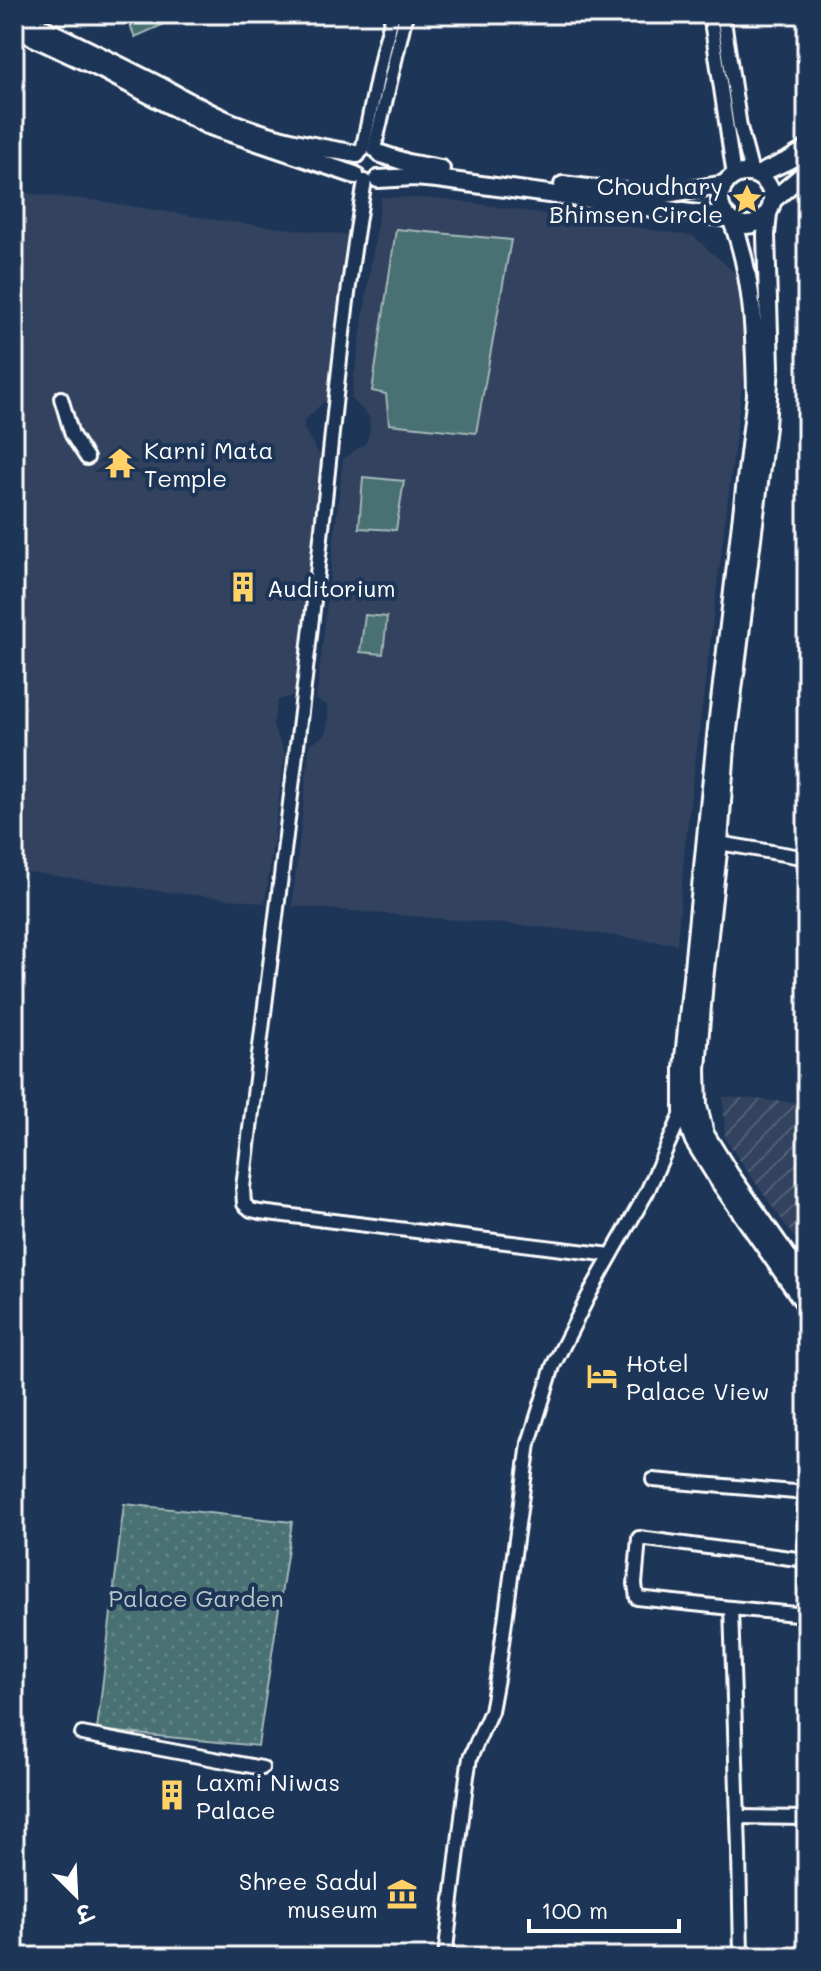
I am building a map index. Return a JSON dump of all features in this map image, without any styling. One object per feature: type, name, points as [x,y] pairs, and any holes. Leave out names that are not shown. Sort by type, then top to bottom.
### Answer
[{"type":"main road","points":[[14,15],[234,123],[315,147],[368,152],[421,166],[639,194],[666,194],[730,180],[743,173],[755,174],[807,149]]},
{"type":"main road","points":[[14,28],[101,69],[207,125],[366,178],[437,179],[730,220],[740,225],[755,224],[807,171]]},
{"type":"main road","points":[[366,178],[352,168],[353,160],[368,152]]},
{"type":"main road","points":[[366,178],[384,172],[385,162],[368,152]]},
{"type":"main road","points":[[755,174],[771,188],[766,251],[770,367],[766,427],[726,746],[697,1069],[698,1106],[705,1134],[807,1284]]},
{"type":"main road","points":[[730,180],[721,191],[720,200],[744,259],[755,350],[756,395],[717,727],[683,1068],[683,1111],[694,1141],[719,1181],[807,1307]]},
{"type":"street","points":[[368,152],[383,50],[393,14]]},
{"type":"street","points":[[368,152],[406,14]]},
{"type":"street","points":[[710,14],[730,180]]},
{"type":"street","points":[[723,14],[740,127],[755,174]]},
{"type":"street","points":[[366,178],[332,428],[243,1188],[244,1204],[260,1212],[611,1255]]},
{"type":"street","points":[[61,398],[72,435],[87,458]]},
{"type":"street","points":[[719,843],[807,858]]},
{"type":"street","points":[[445,1957],[467,1776],[470,1758],[491,1711],[496,1685],[529,1443],[553,1366],[647,1192],[683,1111]]},
{"type":"street","points":[[653,1480],[807,1493]]},
{"type":"street","points":[[805,1560],[639,1538],[635,1584],[637,1598],[807,1613],[806,1509]]},
{"type":"street","points":[[731,1608],[741,1957]]},
{"type":"street","points":[[82,1734],[262,1768]]},
{"type":"street","points":[[738,1817],[807,1818]]},
{"type":"shaded area","points":[[14,192],[347,235],[330,396],[304,421],[304,429],[321,458],[294,696],[278,700],[273,726],[285,753],[265,903],[14,870]]},
{"type":"shaded area","points":[[381,197],[446,199],[693,236],[740,277],[747,359],[685,846],[677,944],[551,928],[292,906],[310,743],[326,733],[328,718],[327,705],[316,700],[343,459],[366,443],[370,429],[369,417],[351,398]]},
{"type":"shaded area","points":[[723,1097],[807,1103],[807,1256],[725,1139]]},
{"type":"green space","points":[[125,14],[157,14],[162,25],[135,37]]},
{"type":"green space","points":[[396,229],[511,240],[476,433],[389,424],[386,394],[372,391]]},
{"type":"green space","points":[[363,477],[404,481],[396,530],[359,528]]},
{"type":"green space","points":[[365,615],[387,617],[383,654],[360,652]]},
{"type":"green space","name":"Palace Garden","points":[[124,1504],[292,1522],[258,1746],[97,1730]]},
{"type":"place","name":"Choudhary Bhimsen Circle","points":[[747,199]]},
{"type":"place","name":"Karni Mata Temple","points":[[120,463]]},
{"type":"place","name":"Auditorium","points":[[243,587]]},
{"type":"place","name":"Hotel Palace View","points":[[602,1376]]},
{"type":"place","name":"Laxmi Niwas Palace","points":[[172,1795]]},
{"type":"place","name":"Shree Sadul museum","points":[[402,1894]]}]
